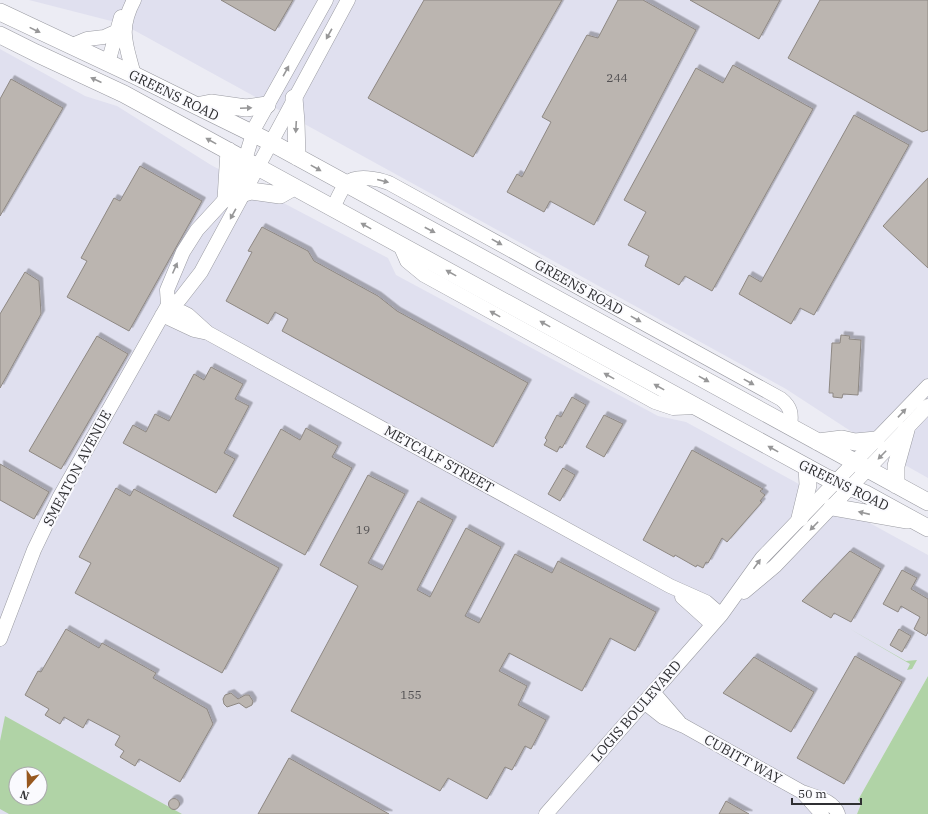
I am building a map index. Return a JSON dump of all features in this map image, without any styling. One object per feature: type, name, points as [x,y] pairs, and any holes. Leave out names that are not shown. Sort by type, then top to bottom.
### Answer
[{"type":"main road","name":"GREENS ROAD","points":[[0,12],[70,46],[108,62],[270,142],[928,502]]},
{"type":"main road","name":"GREENS ROAD","points":[[0,35],[36,54],[106,84],[807,467],[843,485],[864,493],[922,525]]},
{"type":"main road","points":[[294,98],[297,157]]},
{"type":"main road","points":[[197,106],[211,103],[242,108],[267,106]]},
{"type":"main road","points":[[226,200],[229,152]]},
{"type":"main road","points":[[244,193],[251,191],[280,195],[294,187]]},
{"type":"main road","points":[[896,485],[896,466],[906,430]]},
{"type":"main road","points":[[818,442],[842,440],[855,442],[876,440]]},
{"type":"main road","points":[[800,518],[808,485],[807,467]]},
{"type":"main road","points":[[832,507],[922,525]]},
{"type":"street","points":[[108,62],[115,32],[128,0]]},
{"type":"street","points":[[134,0],[126,15],[124,29],[134,75]]},
{"type":"street","points":[[251,164],[253,134],[326,0]]},
{"type":"street","points":[[251,164],[270,142],[348,0]]},
{"type":"street","points":[[70,46],[87,39],[104,37],[115,32]]},
{"type":"street","name":"SMEATON AVENUE","points":[[165,310],[180,299],[195,280],[244,193],[251,164]]},
{"type":"street","name":"SMEATON AVENUE","points":[[0,638],[34,550],[58,498],[165,310],[167,290],[183,252],[197,230],[226,200],[240,176],[251,164]]},
{"type":"street","name":"GREENS ROAD","points":[[346,184],[354,179],[381,180],[389,183],[781,399],[790,408],[792,414],[790,426]]},
{"type":"street","points":[[333,208],[346,184]]},
{"type":"street","name":"METCALF STREET","points":[[165,310],[188,315],[208,333],[670,586],[706,602],[720,615]]},
{"type":"street","points":[[658,354],[677,342]]},
{"type":"street","points":[[861,466],[876,440],[928,386]]},
{"type":"street","points":[[843,485],[861,466],[906,430],[928,406]]},
{"type":"street","name":"LOGIS BOULEVARD","points":[[720,615],[775,566],[832,507],[843,485]]},
{"type":"street","name":"LOGIS BOULEVARD","points":[[546,814],[720,615],[762,558],[800,518],[843,485]]},
{"type":"street","name":"CUBITT WAY","points":[[649,697],[684,726],[802,792],[821,798],[833,805],[838,814]]},
{"type":"street","name":"CUBITT WAY","points":[[802,792],[822,814]]},
{"type":"shaded area","points":[[29,0],[928,0],[928,478],[889,456],[786,389],[130,28],[115,22]]},
{"type":"shaded area","points":[[0,49],[85,96],[117,106],[211,165],[388,258],[396,275],[658,416],[686,422],[928,555],[928,676],[858,800],[861,804],[857,814],[0,814]]},
{"type":"green space","points":[[850,629],[906,661],[917,660],[912,669],[907,670],[910,664]]},
{"type":"green space","points":[[928,676],[928,814],[857,814],[861,804],[858,800]]},
{"type":"green space","points":[[5,716],[182,814],[9,814],[0,809],[0,741]]},
{"type":"building","points":[[221,0],[293,0],[275,31]]},
{"type":"building","points":[[424,0],[562,0],[473,157],[368,98]]},
{"type":"building","points":[[618,0],[643,0],[696,30],[594,225],[550,201],[544,212],[507,192],[517,174],[522,177],[551,122],[542,117],[587,35],[598,38]]},
{"type":"building","points":[[690,0],[780,0],[759,39]]},
{"type":"building","points":[[820,0],[928,0],[928,130],[922,132],[788,58]]},
{"type":"building","points":[[733,65],[813,109],[712,291],[685,276],[679,285],[645,266],[649,256],[628,245],[646,212],[624,200],[696,68],[723,83]]},
{"type":"building","points":[[11,79],[63,108],[0,216],[0,99]]},
{"type":"building","points":[[854,115],[909,145],[814,315],[800,308],[791,324],[739,294],[749,275],[761,282]]},
{"type":"building","points":[[140,166],[202,201],[129,331],[67,297],[87,261],[81,258],[114,198],[120,201]]},
{"type":"building","points":[[928,178],[928,268],[883,226]]},
{"type":"building","points":[[262,227],[308,251],[314,261],[378,296],[397,311],[528,383],[493,447],[282,331],[288,319],[275,312],[268,324],[226,301],[252,252],[248,251]]},
{"type":"building","points":[[25,272],[39,281],[41,314],[0,388],[0,314]]},
{"type":"building","points":[[841,335],[850,336],[849,339],[861,340],[858,395],[843,394],[842,398],[833,397],[833,393],[829,393],[832,343],[840,343]]},
{"type":"building","points":[[97,336],[128,354],[61,469],[29,451]]},
{"type":"building","points":[[211,367],[243,384],[235,399],[249,406],[224,453],[235,459],[216,493],[123,443],[133,425],[146,432],[155,414],[169,421],[194,374],[204,380]]},
{"type":"building","points":[[572,397],[586,405],[562,448],[560,446],[557,452],[544,445],[547,440],[545,438],[557,415],[561,417]]},
{"type":"building","points":[[604,415],[623,424],[604,457],[586,447]]},
{"type":"building","points":[[306,428],[338,446],[332,457],[352,468],[305,555],[233,516],[281,429],[300,440]]},
{"type":"building","points":[[692,450],[763,489],[760,491],[765,495],[760,501],[762,502],[727,542],[722,538],[708,563],[706,562],[703,568],[697,565],[696,567],[675,555],[674,557],[643,540]]},
{"type":"building","points":[[0,464],[49,492],[34,519],[0,500]]},
{"type":"building","points":[[563,468],[575,475],[560,501],[548,494]]},
{"type":"building","points":[[368,475],[405,494],[368,563],[382,570],[418,501],[453,520],[417,590],[430,597],[466,528],[501,547],[465,616],[479,623],[515,554],[552,573],[558,561],[656,612],[635,651],[610,638],[582,691],[509,653],[499,671],[527,686],[518,705],[546,720],[531,749],[525,746],[512,770],[505,767],[487,799],[448,778],[440,791],[291,711],[358,586],[320,565]]},
{"type":"building","points":[[116,488],[130,496],[134,489],[279,568],[222,673],[75,593],[91,563],[79,557]]},
{"type":"building","points":[[850,551],[881,569],[851,622],[834,613],[831,618],[802,601]]},
{"type":"building","points":[[902,570],[917,578],[911,589],[928,599],[928,632],[926,636],[914,629],[920,617],[901,606],[898,612],[883,604]]},
{"type":"building","points":[[66,629],[99,648],[102,643],[156,673],[153,678],[207,709],[213,724],[180,782],[139,759],[135,766],[120,757],[124,751],[115,745],[120,736],[88,719],[83,728],[64,717],[60,724],[45,715],[49,709],[25,695],[38,671],[41,672]]},
{"type":"building","points":[[899,629],[911,636],[902,652],[890,645]]},
{"type":"building","points":[[855,656],[902,682],[844,784],[797,758]]},
{"type":"building","points":[[754,657],[814,692],[791,732],[723,693]]},
{"type":"building","points":[[231,693],[238,699],[245,695],[249,695],[253,701],[252,705],[246,708],[239,703],[227,707],[224,704],[223,699],[225,695]]},
{"type":"building","points":[[289,758],[389,814],[258,814]]},
{"type":"building","points":[[172,799],[176,799],[178,800],[178,808],[172,809],[169,806],[169,802]]},
{"type":"building","points":[[726,801],[749,814],[719,814]]}]
